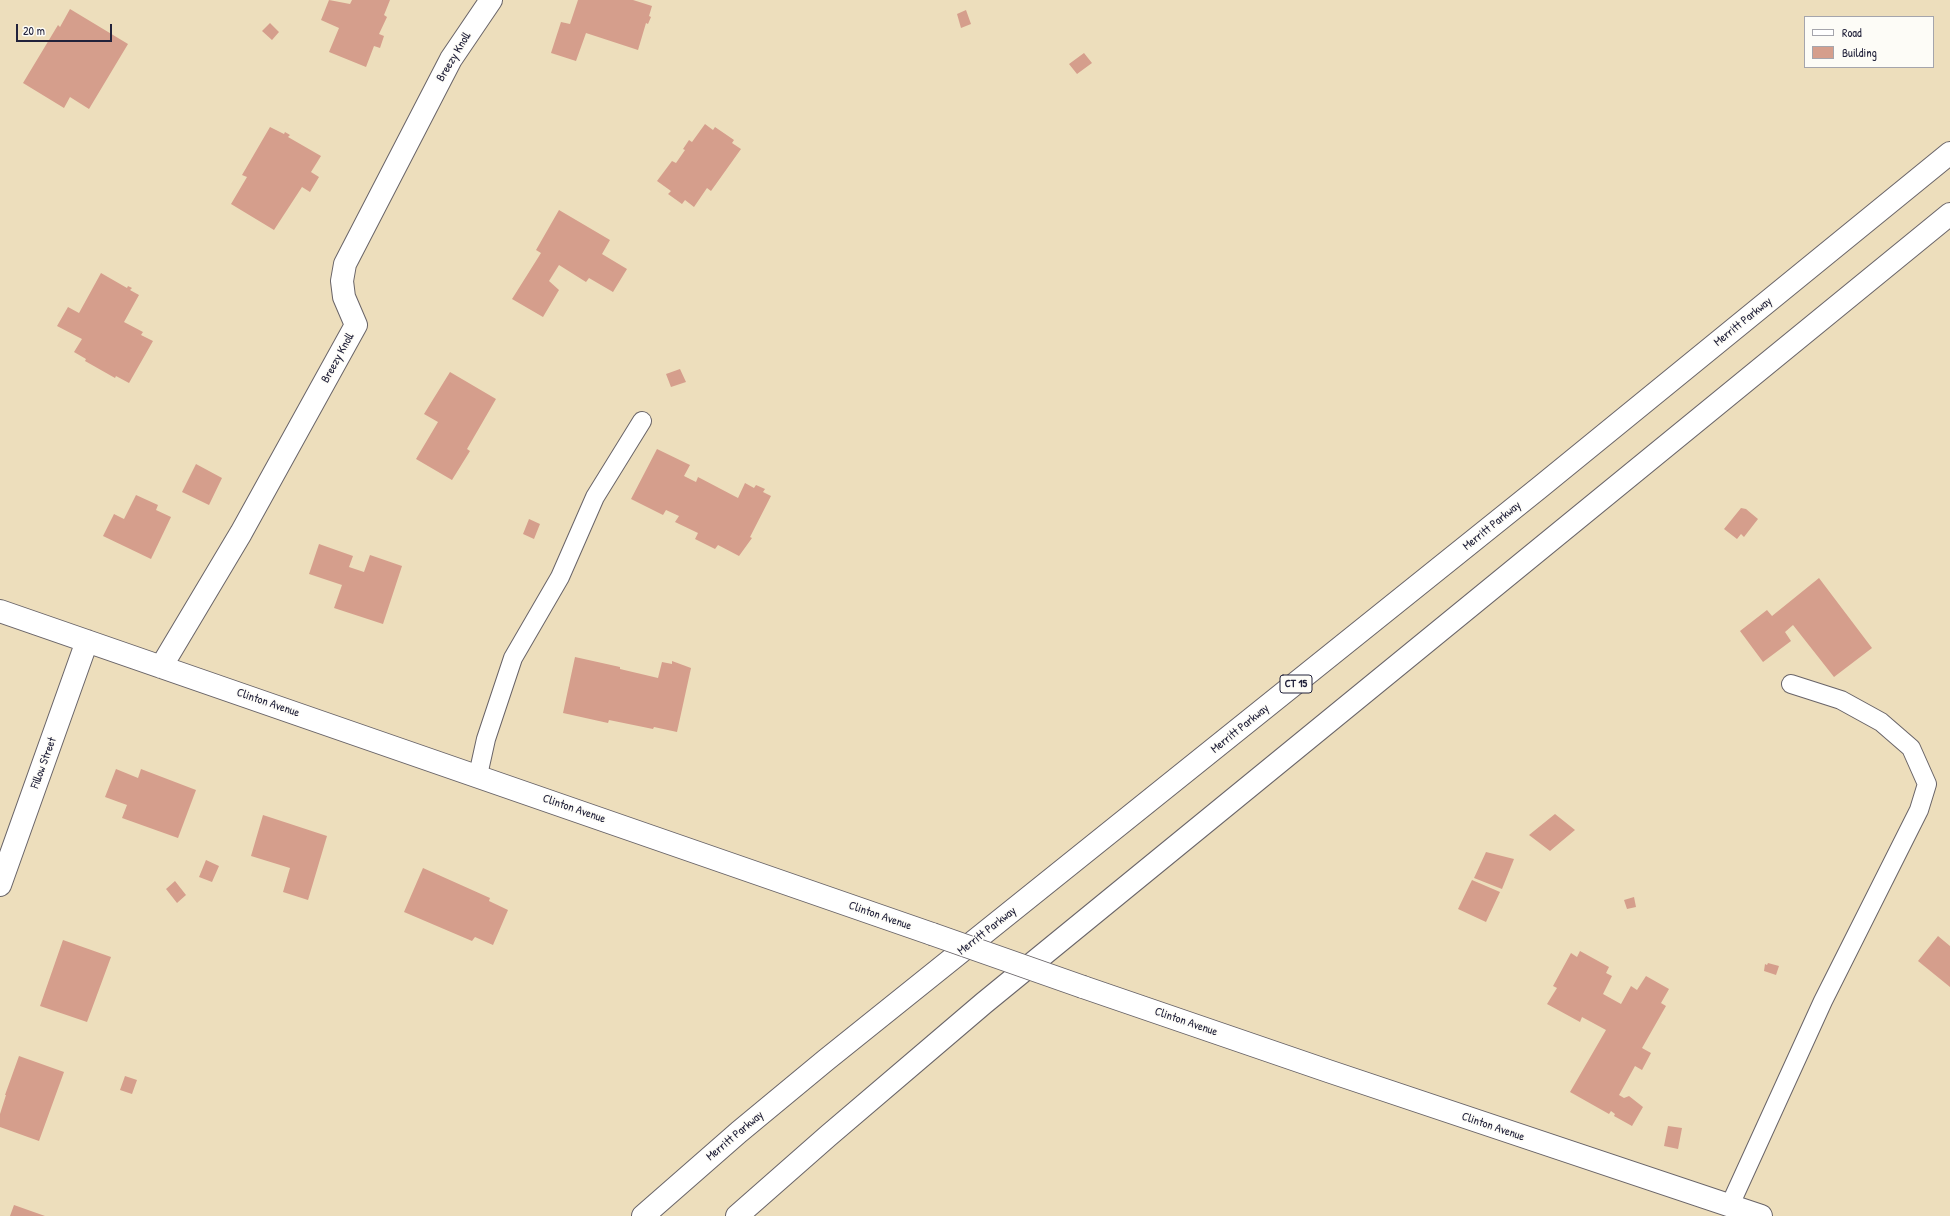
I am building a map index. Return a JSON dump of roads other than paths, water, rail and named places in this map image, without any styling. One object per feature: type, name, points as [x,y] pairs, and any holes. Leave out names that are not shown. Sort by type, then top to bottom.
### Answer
[{"type":"main road","name":"Breezy Knoll","points":[[161,667],[241,533],[356,325],[344,297],[342,281],[345,264],[451,59],[490,0]]},
{"type":"main road","name":"Merritt Parkway","points":[[643,1216],[739,1132],[838,1050],[1539,488],[1950,153]]},
{"type":"main road","points":[[737,1216],[984,1003],[1950,214]]},
{"type":"main road","name":"Clinton Avenue","points":[[0,611],[478,775],[1083,987],[1328,1071],[1762,1216]]},
{"type":"main road","name":"Fillow Street","points":[[0,885],[87,641]]},
{"type":"lane","points":[[478,775],[486,739],[513,658],[560,578],[595,497],[642,420]]},
{"type":"lane","points":[[1730,1205],[1823,1001],[1919,810],[1927,784],[1911,748],[1881,722],[1841,700],[1791,684]]}]
